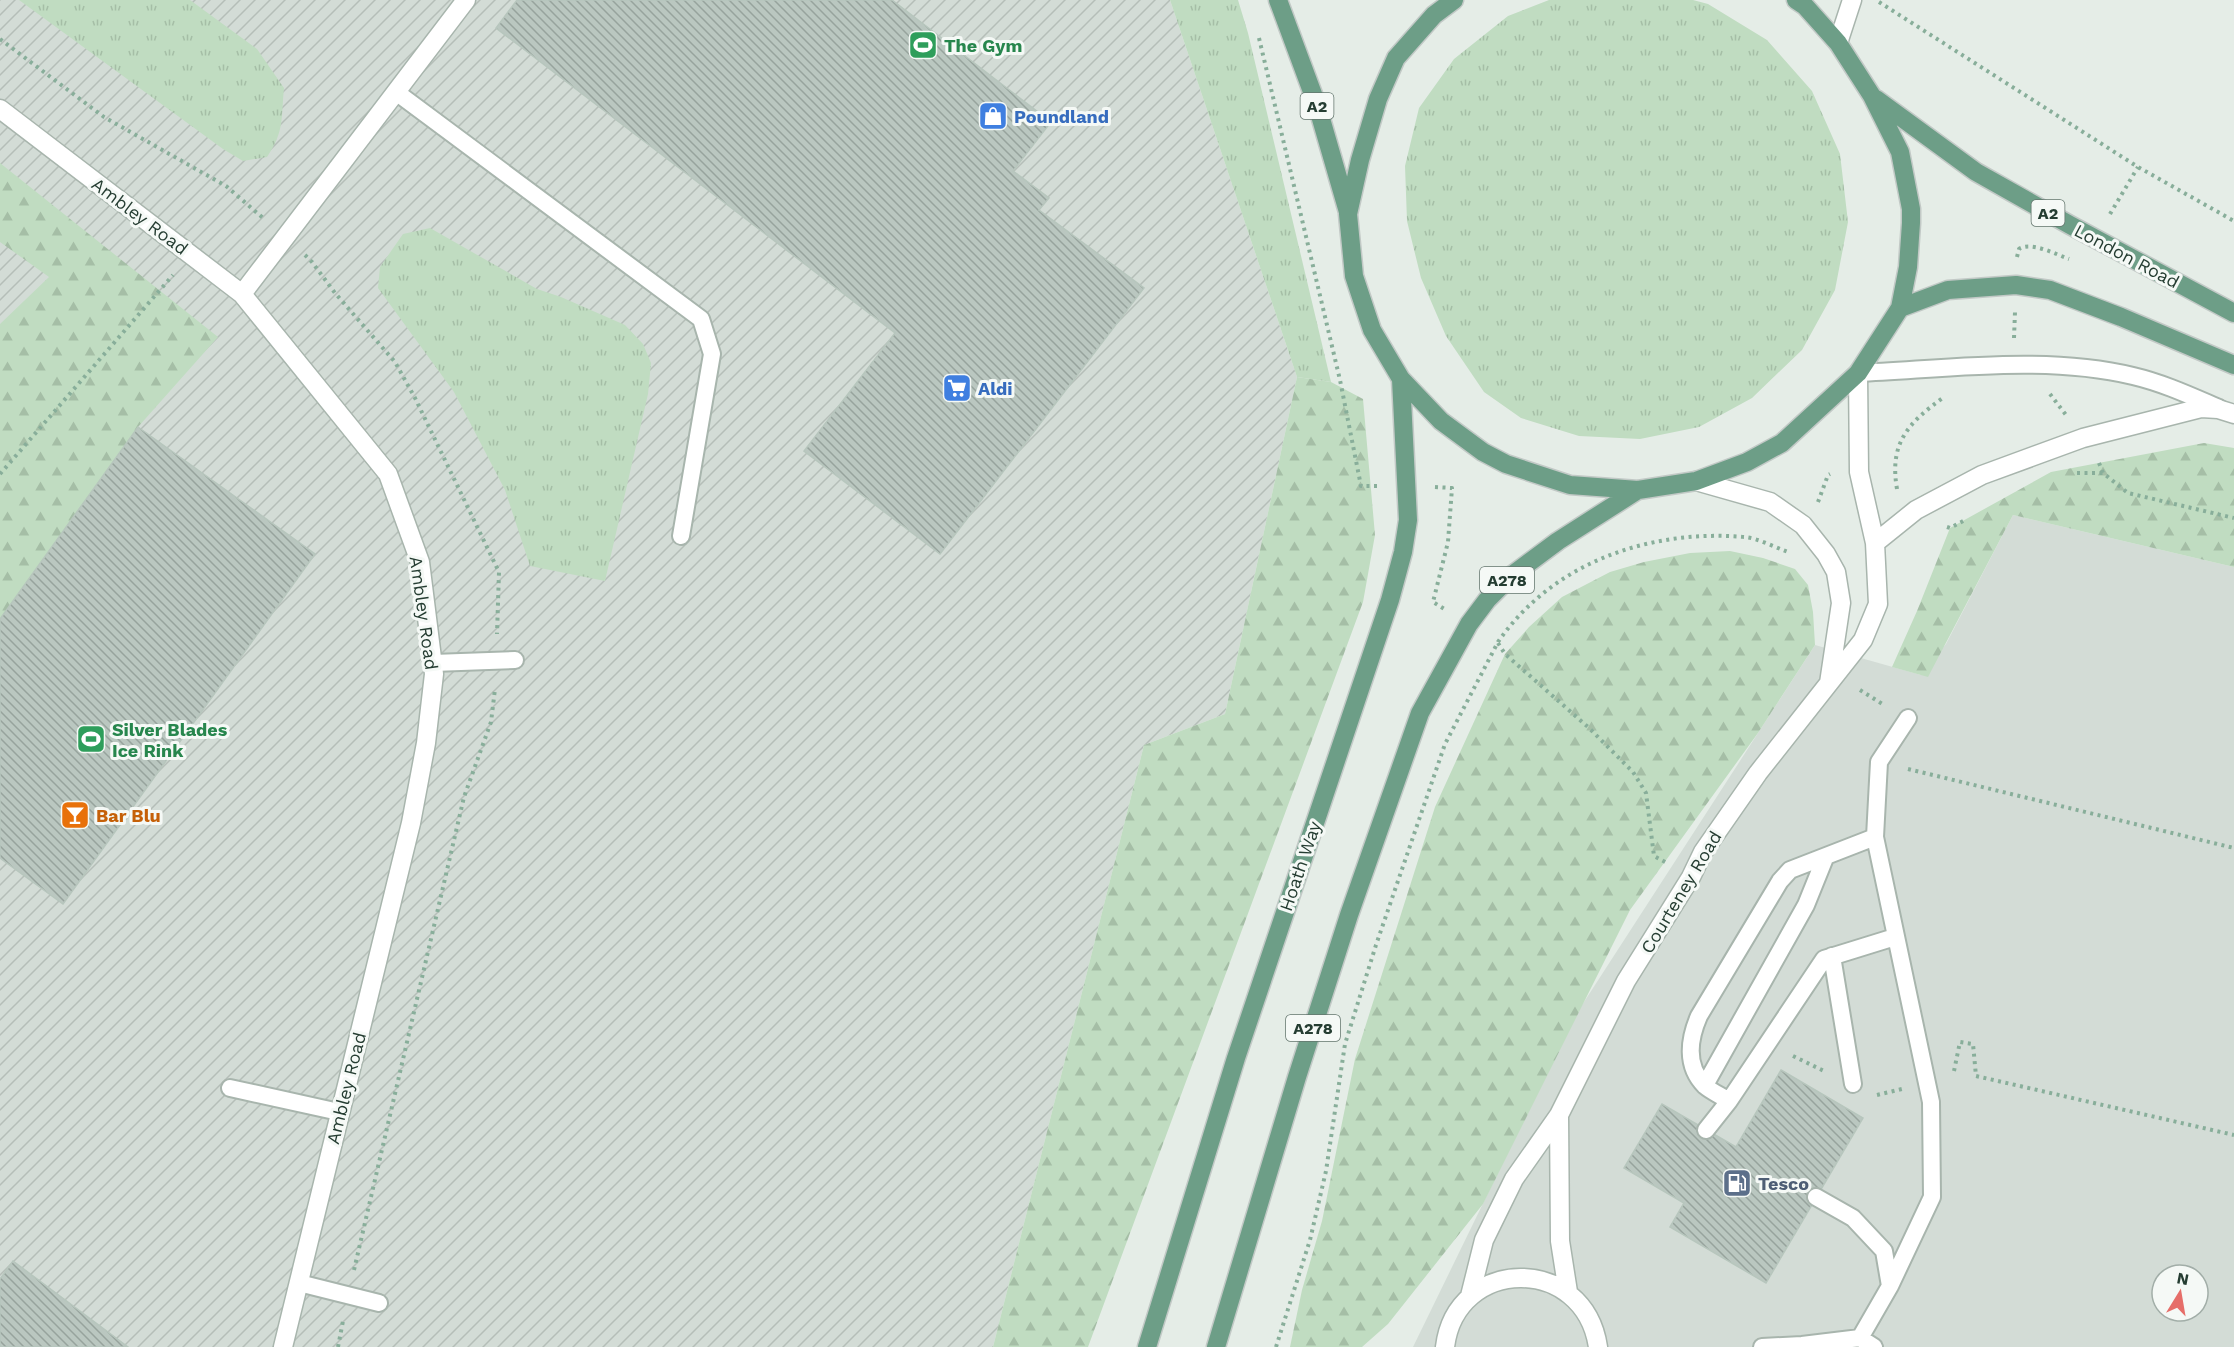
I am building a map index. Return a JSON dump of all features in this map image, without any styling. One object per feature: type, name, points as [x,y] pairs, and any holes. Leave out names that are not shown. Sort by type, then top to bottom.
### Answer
[{"type":"main road","name":"A2","points":[[1278,0],[1317,105],[1348,214]]},
{"type":"main road","points":[[1454,0],[1434,15],[1396,58],[1372,120],[1360,160],[1348,214],[1354,276],[1372,330],[1401,379],[1442,421],[1483,452],[1506,464],[1570,485],[1638,490],[1696,481],[1747,462],[1782,443],[1858,373],[1899,308],[1910,252],[1911,209],[1900,152],[1872,96],[1838,43],[1805,6],[1796,0]]},
{"type":"main road","name":"London Road","points":[[1872,96],[1976,172],[2234,313]]},
{"type":"main road","points":[[1899,308],[1948,290],[2016,285],[2050,290],[2234,364]]},
{"type":"main road","name":"Hoath Way","points":[[1147,1347],[1236,1058],[1386,610],[1403,552],[1408,520],[1401,379]]},
{"type":"main road","name":"A278","points":[[1216,1347],[1297,1077],[1349,915],[1420,713],[1468,624],[1487,600],[1511,576],[1558,541],[1638,490]]},
{"type":"street","points":[[242,294],[466,0]]},
{"type":"street","points":[[1838,43],[1852,0]]},
{"type":"street","name":"Ambley Road","points":[[0,109],[242,294],[388,474],[420,562],[434,675],[426,743],[411,824],[283,1347]]},
{"type":"street","name":"Courteney Road","points":[[1470,1296],[1484,1240],[1514,1179],[1559,1115],[1626,981],[1691,877],[1703,852],[1758,772],[1863,640],[1878,604],[1875,543],[1859,472],[1858,373]]},
{"type":"street","points":[[1875,543],[1916,510],[1982,475],[2083,438],[2201,408],[2218,409],[2234,414]]},
{"type":"street","name":"Courteney Road","points":[[1696,481],[1770,502],[1803,525],[1826,554],[1836,572],[1841,603],[1833,679]]},
{"type":"street","name":"Courteney Road","points":[[1559,1115],[1560,1241],[1568,1292]]},
{"type":"street","points":[[1445,1347],[1446,1334],[1455,1313],[1470,1296],[1493,1283],[1519,1277],[1545,1281],[1568,1292],[1585,1310],[1596,1331],[1598,1347]]},
{"type":"lane","points":[[396,93],[701,319],[712,354],[681,536]]},
{"type":"lane","points":[[1858,373],[2025,366],[2090,369],[2133,376],[2158,383],[2234,414]]},
{"type":"lane","points":[[433,663],[515,660]]},
{"type":"lane","points":[[1762,1347],[1867,1343],[1890,1286],[1932,1197],[1931,1102],[1875,837],[1879,762],[1908,718]]},
{"type":"lane","points":[[1729,1101],[1705,1085],[1696,1071],[1689,1052],[1691,1033],[1699,1016],[1780,881],[1790,870],[1875,837]]},
{"type":"lane","points":[[1705,1085],[1806,905],[1825,858]]},
{"type":"lane","points":[[1706,1130],[1729,1101],[1824,959],[1895,937]]},
{"type":"lane","points":[[1832,956],[1853,1084]]},
{"type":"lane","points":[[230,1088],[339,1112]]},
{"type":"lane","points":[[1816,1197],[1853,1218],[1884,1251],[1890,1286]]},
{"type":"lane","points":[[299,1283],[379,1303]]},
{"type":"path","points":[[1878,2],[2138,167],[2234,221]]},
{"type":"path","points":[[1257,30],[1340,380],[1361,486]]},
{"type":"path","points":[[0,39],[105,117],[226,186],[312,262],[335,293],[395,362],[415,398],[498,572],[496,660],[491,723],[464,797],[348,1295],[338,1347]]},
{"type":"path","points":[[2109,215],[2138,167]]},
{"type":"path","points":[[0,474],[191,255]]},
{"type":"path","points":[[2048,391],[2070,421]]},
{"type":"path","points":[[1902,494],[1897,489],[1894,471],[1902,436],[1925,411],[1952,392]]},
{"type":"path","points":[[2096,458],[2103,473],[2128,493],[2234,518]]},
{"type":"path","points":[[1276,1347],[1310,1240],[1326,1171],[1345,1044],[1369,967],[1445,744],[1498,642],[1508,628],[1543,592],[1568,575],[1606,555],[1648,543],[1687,537],[1747,537],[1788,552],[1816,507],[1828,475],[1859,472]]},
{"type":"path","points":[[1451,613],[1433,602],[1448,542],[1452,488]]},
{"type":"path","points":[[1498,642],[1505,654],[1588,727],[1633,772],[1646,793],[1654,856],[1691,877]]},
{"type":"path","points":[[1833,679],[1886,706],[1879,715]]},
{"type":"path","points":[[1879,762],[2234,848]]},
{"type":"path","points":[[1767,1044],[1878,1095],[1927,1083],[1955,1071],[1959,1042],[1973,1044],[1976,1076],[2234,1136]]},
{"type":"shaded area","points":[[0,0],[1170,0],[1297,377],[1225,714],[1144,745],[993,1347],[0,1347]]},
{"type":"shaded area","points":[[2013,515],[2234,567],[2234,1347],[1413,1347],[1573,1019],[1815,645],[1921,675],[1946,644]]},
{"type":"green space","points":[[19,0],[190,0],[257,49],[284,88],[281,124],[273,148],[267,157],[243,161],[223,149]]},
{"type":"green space","points":[[1170,0],[1238,0],[1248,33],[1331,382],[1297,377]]},
{"type":"green space","points":[[1549,0],[1693,0],[1708,4],[1767,40],[1812,91],[1840,154],[1848,222],[1835,290],[1802,350],[1752,398],[1699,427],[1640,439],[1579,436],[1521,418],[1484,392],[1446,336],[1421,278],[1407,221],[1405,166],[1419,108],[1454,59],[1508,16]]},
{"type":"green space","points":[[0,163],[218,337],[138,427],[0,628],[0,324],[49,277],[0,242]]},
{"type":"green space","points":[[430,228],[537,289],[625,325],[643,344],[651,363],[648,394],[605,581],[530,566],[505,490],[454,392],[378,288],[380,267],[403,234]]},
{"type":"green space","points":[[1297,377],[1331,382],[1363,399],[1375,535],[1363,602],[1088,1347],[993,1347],[1144,745],[1225,714]]},
{"type":"green space","points":[[2204,443],[2234,448],[2234,567],[2013,515],[1928,677],[1892,667],[1950,528],[2051,472]]},
{"type":"green space","points":[[1730,551],[1763,558],[1795,569],[1808,585],[1813,612],[1815,645],[1758,733],[1630,910],[1483,1204],[1388,1324],[1362,1347],[1290,1347],[1302,1290],[1322,1221],[1355,1059],[1435,807],[1505,654],[1529,627],[1562,597],[1610,572],[1644,562],[1690,553]]},
{"type":"building","points":[[517,0],[892,0],[1051,122],[1013,171],[1049,198],[1039,210],[1144,288],[940,554],[804,451],[895,333],[496,28]]},
{"type":"building","name":"Silver Blades Ice Rink","points":[[138,427],[315,554],[63,904],[0,858],[0,619]]},
{"type":"building","name":"Tesco","points":[[1781,1070],[1863,1118],[1766,1283],[1670,1227],[1684,1203],[1624,1168],[1662,1104],[1736,1147]]},
{"type":"building","points":[[13,1261],[128,1347],[0,1347],[0,1279]]},
{"type":"place","name":"The Gym","points":[[923,45]]},
{"type":"place","name":"Poundland","points":[[993,116]]},
{"type":"place","name":"Aldi","points":[[957,388]]},
{"type":"place","name":"Silver Blades Ice Rink","points":[[91,739]]},
{"type":"place","name":"Bar Blu","points":[[75,815]]},
{"type":"place","name":"Tesco","points":[[1737,1183]]}]
